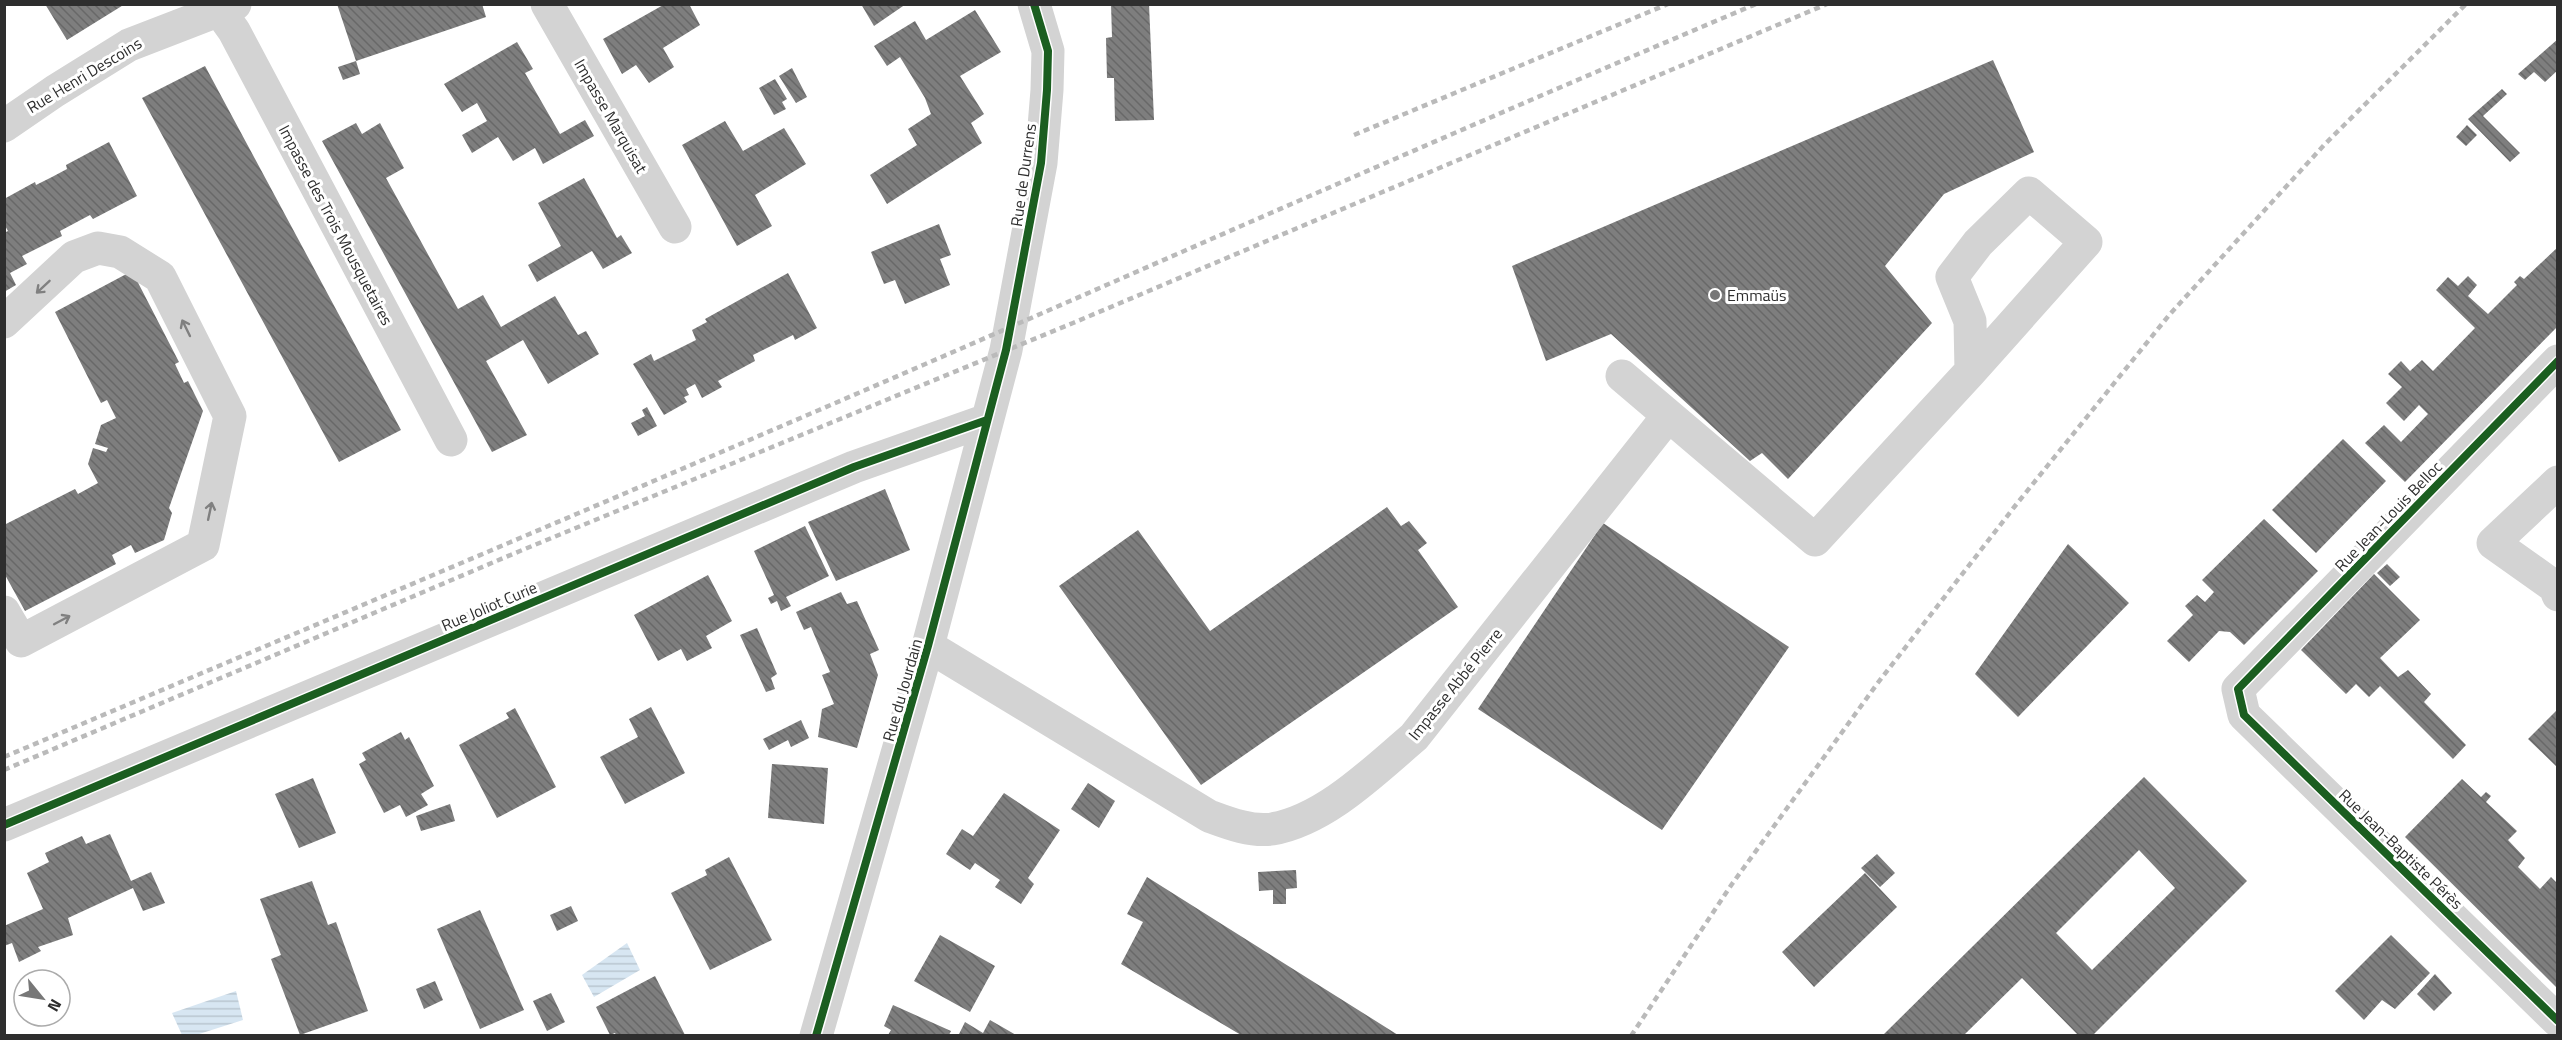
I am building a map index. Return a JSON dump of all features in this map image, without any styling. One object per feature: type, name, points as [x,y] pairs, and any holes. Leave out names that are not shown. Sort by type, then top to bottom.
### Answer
[{"type":"street","name":"Impasse Marquisat","points":[[547,4],[675,227]]},
{"type":"street","name":"Rue de Durrens","points":[[1006,350],[1041,164],[1047,90],[1048,51],[1034,4]]},
{"type":"street","name":"Rue Henri Descoins","points":[[4,126],[129,45],[227,7]]},
{"type":"street","name":"Impasse des Trois Mousquetaires","points":[[227,7],[234,31],[451,440]]},
{"type":"street","points":[[1622,376],[1815,540],[1971,370],[2086,242],[2029,193],[1978,243],[1952,277],[1970,321],[1971,370]]},
{"type":"street","points":[[4,322],[75,257],[98,248],[120,252],[160,277],[230,416],[203,545],[13,645],[4,612]]},
{"type":"street","name":"Rue du Jourdain","points":[[816,1035],[846,938],[928,646],[1006,350]]},
{"type":"street","name":"Rue Jean-Louis Belloc","points":[[2238,690],[2558,361]]},
{"type":"street","name":"Impasse Abbé Pierre","points":[[928,646],[1181,802],[1209,816],[1241,827],[1270,830],[1312,817],[1374,772],[1414,737],[1668,416]]},
{"type":"street","name":"Rue Joliot Curie","points":[[4,825],[854,467],[987,420]]},
{"type":"street","points":[[2558,482],[2493,543],[2555,587],[2558,595]]},
{"type":"street","name":"Rue Jean-Baptiste Pérès","points":[[2238,690],[2244,715],[2558,1021]]},
{"type":"shaded area","points":[[627,943],[640,970],[594,997],[582,975]]},
{"type":"shaded area","points":[[236,991],[243,1020],[196,1035],[182,1035],[172,1013]]},
{"type":"building","points":[[45,4],[125,4],[67,40]]},
{"type":"building","points":[[337,4],[482,4],[486,17],[356,61]]},
{"type":"building","points":[[665,4],[689,4],[700,25],[663,48],[674,67],[649,83],[636,65],[622,74],[603,39]]},
{"type":"building","points":[[861,4],[906,4],[874,26]]},
{"type":"building","points":[[1111,4],[1149,4],[1154,120],[1115,121],[1114,78],[1107,78],[1106,38],[1112,37]]},
{"type":"building","points":[[975,10],[1001,52],[960,76],[984,114],[971,123],[982,143],[887,204],[870,175],[917,145],[908,129],[931,114],[925,98],[900,57],[887,66],[874,46],[915,21],[926,40]]},
{"type":"building","points":[[2558,39],[2558,70],[2545,82],[2534,72],[2525,80],[2518,74]]},
{"type":"building","points":[[517,42],[533,69],[525,73],[560,134],[585,120],[594,136],[543,164],[535,148],[513,161],[498,137],[472,153],[462,135],[487,121],[477,103],[462,112],[444,84]]},
{"type":"building","name":"Emmaüs","points":[[1993,60],[2034,152],[1944,194],[1885,266],[1932,323],[1788,479],[1762,453],[1750,461],[1611,334],[1546,361],[1512,266]]},
{"type":"building","points":[[356,61],[360,74],[343,80],[338,67]]},
{"type":"building","points":[[205,66],[401,430],[339,462],[142,98]]},
{"type":"building","points":[[792,68],[807,97],[796,103],[779,76]]},
{"type":"building","points":[[775,79],[787,99],[782,102],[786,109],[774,115],[759,88]]},
{"type":"building","points":[[2502,89],[2507,94],[2483,116],[2520,153],[2510,162],[2468,119]]},
{"type":"building","points":[[725,121],[743,151],[784,128],[806,164],[755,195],[772,226],[737,246],[682,145]]},
{"type":"building","points":[[356,123],[362,134],[380,123],[404,168],[386,178],[458,309],[483,295],[501,327],[555,296],[578,335],[586,331],[599,354],[548,384],[523,340],[486,361],[527,435],[492,452],[322,141]]},
{"type":"building","points":[[2467,125],[2477,135],[2466,146],[2456,137]]},
{"type":"building","points":[[109,142],[137,196],[93,219],[90,215],[60,231],[62,236],[22,256],[27,264],[10,273],[16,285],[4,292],[4,233],[8,231],[4,224],[4,199],[35,182],[36,185],[67,169],[66,165]]},
{"type":"building","points":[[584,178],[617,238],[621,235],[632,253],[603,269],[592,251],[537,282],[528,265],[561,246],[538,203]]},
{"type":"building","points":[[939,224],[951,255],[940,259],[950,285],[905,304],[895,280],[884,284],[871,252]]},
{"type":"building","points":[[2558,247],[2558,326],[2405,482],[2365,443],[2384,425],[2401,442],[2428,414],[2419,405],[2404,421],[2386,403],[2402,387],[2388,374],[2401,361],[2410,371],[2422,360],[2433,371],[2475,328],[2436,290],[2448,277],[2458,286],[2468,276],[2477,285],[2468,296],[2488,314],[2517,285],[2514,282],[2520,276],[2524,279]]},
{"type":"building","points":[[132,271],[179,362],[175,364],[184,383],[188,381],[203,411],[169,508],[172,513],[164,540],[135,553],[131,545],[112,555],[116,564],[25,611],[4,573],[4,525],[75,489],[78,494],[98,483],[88,464],[93,448],[106,452],[108,448],[95,444],[101,425],[116,418],[107,400],[101,403],[55,312]]},
{"type":"building","points":[[788,273],[817,328],[795,340],[793,335],[753,355],[755,361],[718,381],[722,387],[702,398],[695,384],[686,389],[689,395],[684,397],[687,402],[664,415],[633,364],[651,354],[654,361],[696,340],[692,330],[707,322],[705,319]]},
{"type":"building","points":[[647,407],[657,426],[638,436],[631,423],[645,416],[642,410]]},
{"type":"building","points":[[2343,439],[2386,481],[2316,553],[2272,510]]},
{"type":"building","points":[[885,489],[910,550],[836,581],[808,522]]},
{"type":"building","points":[[1387,507],[1401,526],[1409,521],[1427,543],[1418,550],[1458,607],[1201,785],[1059,586],[1138,530],[1210,631]]},
{"type":"building","points":[[2264,519],[2318,571],[2244,645],[2230,632],[2219,631],[2189,662],[2167,641],[2193,615],[2185,606],[2197,595],[2205,602],[2214,592],[2202,580]]},
{"type":"building","points":[[1603,523],[1789,647],[1662,830],[1478,709]]},
{"type":"building","points":[[805,526],[829,576],[786,597],[791,606],[781,611],[777,601],[771,604],[768,598],[774,595],[754,551]]},
{"type":"building","points":[[2068,544],[2129,603],[2018,717],[1975,674]]},
{"type":"building","points":[[2387,564],[2400,577],[2390,586],[2377,573]]},
{"type":"building","points":[[2374,574],[2420,620],[2380,658],[2398,677],[2408,670],[2431,694],[2424,702],[2466,745],[2453,759],[2380,686],[2369,697],[2356,684],[2346,694],[2301,650]]},
{"type":"building","points":[[708,575],[732,621],[706,636],[712,648],[687,661],[681,649],[658,661],[634,615]]},
{"type":"building","points":[[841,592],[847,604],[857,601],[879,650],[870,654],[878,675],[857,748],[818,737],[822,709],[834,704],[822,675],[830,672],[811,627],[804,630],[796,612]]},
{"type":"building","points":[[757,628],[777,674],[771,678],[775,689],[766,692],[740,635]]},
{"type":"building","points":[[651,707],[685,773],[625,804],[600,757],[638,737],[629,719]]},
{"type":"building","points":[[515,708],[556,787],[497,818],[459,745],[509,718],[506,713]]},
{"type":"building","points":[[2558,709],[2558,768],[2528,739]]},
{"type":"building","points":[[801,720],[809,738],[791,747],[788,740],[769,750],[763,739]]},
{"type":"building","points":[[401,732],[405,740],[409,737],[434,786],[421,794],[428,805],[406,817],[400,805],[384,813],[359,764],[366,760],[362,753]]},
{"type":"building","points":[[772,764],[828,768],[824,824],[768,818]]},
{"type":"building","points":[[2144,777],[2247,881],[2093,1035],[2078,1035],[2022,978],[1964,1035],[1883,1035]],"holes":[[[2139,850],[2175,888],[2092,970],[2056,933]]]},
{"type":"building","points":[[313,778],[336,833],[299,848],[275,794]]},
{"type":"building","points":[[2462,779],[2481,797],[2486,792],[2491,796],[2486,802],[2517,831],[2508,840],[2525,858],[2518,867],[2540,889],[2551,877],[2558,884],[2558,989],[2405,837]]},
{"type":"building","points":[[1088,783],[1115,801],[1099,828],[1071,809]]},
{"type":"building","points":[[1004,793],[1060,830],[1028,878],[1034,884],[1021,904],[995,887],[1000,880],[975,863],[970,870],[946,854],[962,829],[973,836]]},
{"type":"building","points":[[450,804],[455,821],[421,831],[416,816]]},
{"type":"building","points":[[110,834],[131,881],[151,872],[165,903],[143,911],[133,888],[68,918],[73,935],[38,947],[41,951],[19,962],[12,943],[4,946],[4,926],[43,909],[27,873],[49,862],[45,853],[82,836],[86,844]]},
{"type":"building","points":[[1877,854],[1895,873],[1880,887],[1861,868]]},
{"type":"building","points":[[729,857],[772,940],[710,970],[671,893],[707,875],[705,870]]},
{"type":"building","points":[[1296,870],[1297,888],[1286,889],[1286,904],[1273,904],[1273,890],[1259,891],[1258,872]]},
{"type":"building","points":[[1865,873],[1897,907],[1814,987],[1782,952]]},
{"type":"building","points":[[1147,877],[1398,1035],[1241,1035],[1121,964],[1143,922],[1127,914]]},
{"type":"building","points":[[312,881],[328,925],[336,922],[368,1011],[300,1035],[271,959],[281,955],[260,899]]},
{"type":"building","points":[[571,906],[578,921],[557,931],[550,915]]},
{"type":"building","points":[[480,910],[524,1010],[480,1029],[437,929]]},
{"type":"building","points":[[940,935],[995,966],[970,1012],[914,981]]},
{"type":"building","points":[[2391,935],[2430,973],[2395,1009],[2382,1000],[2364,1020],[2335,991]]},
{"type":"building","points":[[2435,974],[2452,993],[2434,1011],[2417,994]]},
{"type":"building","points":[[655,976],[685,1035],[616,1035],[615,1033],[610,1035],[596,1007]]},
{"type":"building","points":[[435,981],[443,1000],[424,1009],[416,989]]},
{"type":"building","points":[[551,993],[565,1022],[547,1031],[533,1001]]},
{"type":"building","points":[[893,1005],[951,1031],[949,1035],[888,1035],[891,1030],[884,1026]]},
{"type":"building","points":[[990,1020],[1016,1035],[959,1034],[965,1022],[983,1033]]},
{"type":"railway","points":[[1354,135],[1668,4]]},
{"type":"railway","points":[[4,757],[804,416],[1756,4]]},
{"type":"railway","points":[[4,770],[520,551],[1073,323],[1827,4]]},
{"type":"railway","points":[[1631,1036],[1732,884],[1877,684],[2015,506],[2170,314],[2325,144],[2466,4]]},
{"type":"cycle path","points":[[816,1036],[928,646],[1006,350],[1041,163],[1047,90],[1048,51],[1034,4]]},
{"type":"cycle path","points":[[2558,361],[2238,689],[2244,715],[2558,1021]]},
{"type":"cycle path","points":[[4,825],[854,467],[987,420]]},
{"type":"place","name":"Emmaüs","points":[[1715,295]]}]
